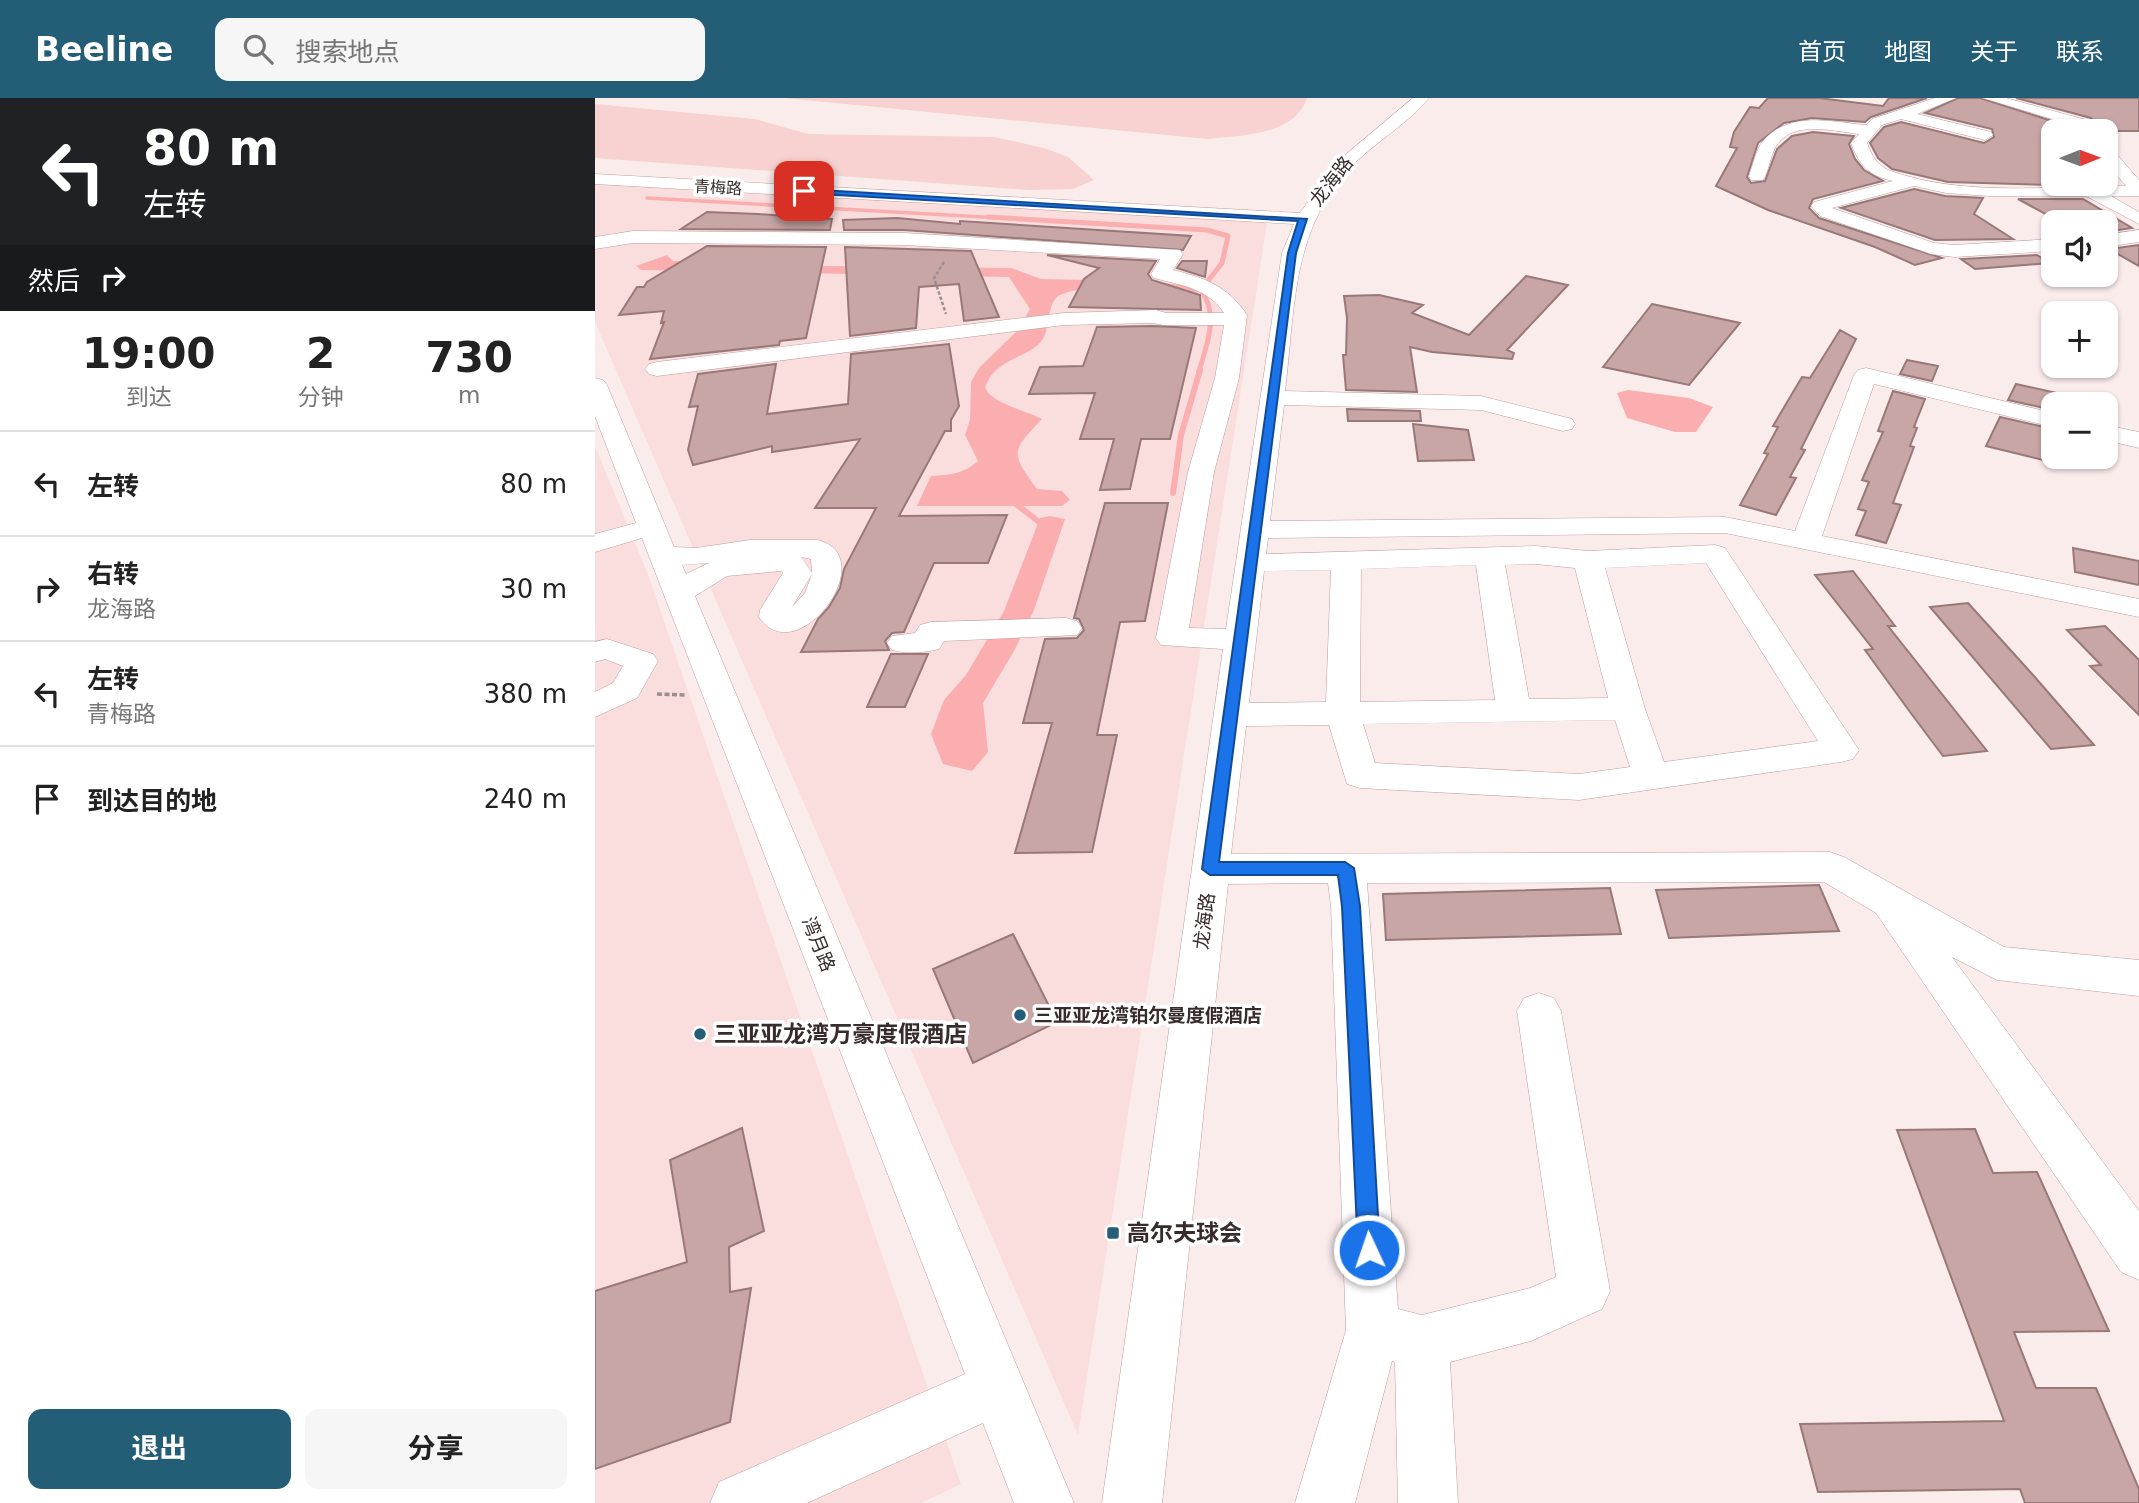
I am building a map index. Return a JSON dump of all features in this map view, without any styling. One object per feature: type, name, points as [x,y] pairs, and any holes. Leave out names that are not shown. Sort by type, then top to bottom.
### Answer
[{"type":"street","name":"龙海路","points":[[1132,1503],[1210,869],[1233,715],[1292,253],[1303,219],[1319,192],[1356,149],[1422,98]]},
{"type":"street","points":[[1949,98],[1877,122],[1859,143],[1866,161],[1883,174],[1914,181],[1989,191],[2041,191]]},
{"type":"street","points":[[1990,98],[2067,119]]},
{"type":"street","points":[[1899,114],[1985,135]]},
{"type":"street","points":[[1758,176],[1769,144],[1790,127],[1804,124],[1870,131]]},
{"type":"street","points":[[1860,148],[1887,153]]},
{"type":"street","points":[[2118,166],[2139,191]]},
{"type":"street","name":"青梅路","points":[[595,179],[1303,219]]},
{"type":"street","points":[[1914,181],[1820,206],[1826,212],[1931,248],[1954,251],[2041,247]]},
{"type":"street","points":[[1989,191],[2025,248]]},
{"type":"street","points":[[2118,191],[2139,191]]},
{"type":"street","points":[[2099,196],[2139,219]]},
{"type":"street","points":[[2118,239],[2139,236]]},
{"type":"street","points":[[595,243],[633,237],[904,239],[1173,254],[1161,274],[1196,281],[1213,289],[1231,306],[1235,319],[1227,378],[1201,472],[1172,638],[1243,639]]},
{"type":"street","points":[[657,369],[1064,319],[1156,316],[1163,319],[1235,319]]},
{"type":"street","points":[[2041,416],[1867,376],[1806,540],[2139,608]]},
{"type":"street","name":"湾月路","points":[[595,385],[997,1388],[1033,1499]]},
{"type":"street","points":[[1273,398],[1481,403],[1563,424]]},
{"type":"street","points":[[2118,435],[2139,440]]},
{"type":"street","points":[[595,543],[657,540],[684,559],[729,551],[818,549],[827,555],[830,564],[830,572],[809,609],[790,623],[780,623],[774,617],[775,610],[797,573],[789,562],[734,564],[707,572],[679,593]]},
{"type":"street","points":[[1254,546],[1346,560],[1536,555],[1588,560],[1715,554],[1841,750],[1579,786],[1360,775],[1343,713],[1346,560]]},
{"type":"street","points":[[1489,557],[1514,711]]},
{"type":"street","points":[[1588,560],[1627,709],[1651,776]]},
{"type":"street","points":[[903,643],[928,642],[931,632],[1066,628]]},
{"type":"street","points":[[595,652],[607,649],[642,661],[698,642]]},
{"type":"street","points":[[595,706],[625,690],[642,661]]},
{"type":"street","points":[[1233,715],[1627,709]]},
{"type":"street","points":[[1210,869],[1830,867],[1889,903],[1997,962],[2139,978]]},
{"type":"street","points":[[1345,868],[1397,1336],[1428,1503]]},
{"type":"street","points":[[1889,903],[2139,1254]]},
{"type":"street","points":[[1397,1336],[1531,1314],[1584,1291],[1539,1012]]},
{"type":"street","points":[[1325,1503],[1397,1336]]},
{"type":"street","points":[[740,1503],[997,1388]]},
{"type":"lane","points":[[1254,546],[1725,525],[1806,540]]},
{"type":"path","points":[[943,264],[934,278],[944,301],[951,332]]},
{"type":"path","points":[[645,696],[678,693],[722,701]]},
{"type":"shaded area","points":[[784,98],[1307,98],[1301,111],[1279,127],[1208,139]]},
{"type":"shaded area","points":[[595,104],[755,119],[808,134],[994,137],[1044,148],[1068,157],[1094,180],[1073,189],[1029,190],[595,158]]},
{"type":"shaded area","name":"三亚亚龙湾铂尔曼度假酒店","points":[[595,183],[1267,223],[1078,1435],[595,322]]},
{"type":"shaded area","points":[[667,255],[673,261],[749,265],[1011,268],[1041,279],[1086,280],[1087,288],[1066,292],[1056,298],[1040,343],[997,369],[985,388],[1002,402],[1042,419],[1024,439],[1018,452],[1019,459],[1037,489],[1062,491],[1070,500],[1062,506],[917,506],[931,476],[956,473],[978,461],[965,435],[970,420],[971,382],[979,368],[1018,330],[1030,309],[1009,277],[641,270],[636,266]]},
{"type":"shaded area","points":[[1628,390],[1689,398],[1713,407],[1696,432],[1675,432],[1627,418],[1617,393]]},
{"type":"shaded area","name":"三亚亚龙湾万豪度假酒店","points":[[595,446],[647,572],[961,1484],[921,1503],[595,1503]]},
{"type":"shaded area","points":[[1050,516],[1065,519],[1034,610],[1014,651],[983,703],[988,752],[972,771],[943,764],[931,734],[944,700],[966,675],[1004,611],[1040,518]]},
{"type":"building","points":[[1768,98],[1819,98],[1883,106],[1889,98],[1927,98],[1871,117],[1865,122],[1812,118],[1784,123],[1758,143],[1747,177],[1751,183],[1765,181],[1777,149],[1792,136],[1813,132],[1854,136],[1849,144],[1855,159],[1864,170],[1883,181],[1813,199],[1809,208],[1819,218],[1942,258],[1915,265],[1875,247],[1768,210],[1716,186],[1737,148],[1730,147],[1734,132],[1750,107],[1759,108]]},
{"type":"building","points":[[1958,98],[1980,98],[2046,119],[2041,119],[2041,185],[1948,182],[1892,169],[1878,158],[1870,143],[1884,127],[1901,122],[1984,143],[1994,137],[1992,129],[1925,113]]},
{"type":"building","points":[[2016,98],[2139,98],[2139,131],[2118,131],[2118,119],[2091,118]]},
{"type":"building","points":[[1914,189],[1945,196],[1983,198],[1974,214],[2013,239],[1935,240],[1841,208]]},
{"type":"building","points":[[2018,199],[2083,199],[2102,210],[2041,210]]},
{"type":"building","points":[[707,212],[832,219],[830,230],[681,229]]},
{"type":"building","points":[[897,218],[960,224],[960,221],[1191,236],[1183,250],[904,230],[844,230],[843,220]]},
{"type":"building","points":[[2118,220],[2132,228],[2118,230]]},
{"type":"building","points":[[2139,245],[2139,266],[2118,254],[2118,248]]},
{"type":"building","points":[[707,246],[826,247],[806,338],[780,341],[779,345],[650,359],[664,322],[661,323],[664,311],[619,315],[637,287],[644,287],[647,282]]},
{"type":"building","points":[[845,247],[971,251],[999,317],[964,321],[959,284],[919,287],[916,328],[850,336]]},
{"type":"building","points":[[1047,255],[1156,261],[1148,274],[1152,280],[1200,295],[1201,310],[1069,307],[1084,279],[1099,268]]},
{"type":"building","points":[[2037,255],[2041,257],[2041,264],[1975,269],[1961,259]]},
{"type":"building","points":[[1182,261],[1207,261],[1205,277],[1177,268]]},
{"type":"building","points":[[1526,276],[1568,285],[1507,350],[1514,353],[1512,359],[1432,352],[1410,347],[1417,392],[1346,390],[1343,355],[1346,355],[1347,318],[1344,296],[1379,295],[1423,305],[1412,313],[1469,335]]},
{"type":"building","points":[[1652,304],[1740,323],[1689,385],[1603,367]]},
{"type":"building","points":[[1097,327],[1196,328],[1170,439],[1141,439],[1130,489],[1100,490],[1114,439],[1080,439],[1095,393],[1029,394],[1040,367],[1083,366]]},
{"type":"building","points":[[1840,330],[1856,339],[1801,449],[1805,450],[1790,477],[1796,478],[1776,515],[1740,505],[1768,454],[1764,453],[1778,427],[1773,426],[1802,377],[1810,378]]},
{"type":"building","points":[[949,344],[959,406],[951,420],[951,431],[945,431],[899,516],[1007,515],[988,563],[934,563],[904,632],[892,633],[885,641],[889,650],[801,652],[818,619],[840,588],[844,569],[876,508],[815,508],[860,439],[772,452],[772,446],[693,465],[688,450],[698,406],[689,407],[698,374],[776,364],[767,414],[848,404],[851,354]]},
{"type":"building","points":[[1907,360],[1938,366],[1932,381],[1900,374]]},
{"type":"building","points":[[2016,384],[2052,392],[2041,392],[2041,407],[2008,400]]},
{"type":"building","points":[[1893,391],[1925,399],[1914,427],[1917,428],[1910,446],[1914,447],[1893,503],[1901,505],[1886,543],[1856,535],[1866,511],[1858,509],[1869,482],[1862,480],[1883,432],[1878,431]]},
{"type":"building","points":[[1347,409],[1420,411],[1421,421],[1348,421]]},
{"type":"building","points":[[2000,417],[2041,426],[2041,460],[1986,446]]},
{"type":"building","points":[[1413,424],[1468,430],[1474,460],[1418,461]]},
{"type":"building","points":[[1105,503],[1168,503],[1145,621],[1120,622],[1097,735],[1117,735],[1092,852],[1015,853],[1052,723],[1023,723],[1045,639],[1077,638],[1084,630],[1079,619],[1074,618]]},
{"type":"building","points":[[2073,548],[2139,561],[2139,585],[2075,572]]},
{"type":"building","points":[[1853,571],[1895,626],[1888,626],[1987,751],[1943,756],[1910,712],[1865,650],[1873,649],[1815,575]]},
{"type":"building","points":[[1968,603],[2094,745],[2051,749],[1930,607]]},
{"type":"building","points":[[2105,626],[2139,660],[2139,715],[2090,666],[2101,665],[2067,630]]},
{"type":"building","points":[[891,654],[928,654],[905,707],[867,707]]},
{"type":"building","points":[[1819,885],[1839,931],[1669,938],[1656,890]]},
{"type":"building","points":[[1610,888],[1621,934],[1386,940],[1383,894]]},
{"type":"building","points":[[1013,934],[1057,1022],[973,1063],[933,969]]},
{"type":"building","points":[[742,1128],[764,1231],[729,1247],[730,1292],[751,1288],[730,1422],[595,1469],[595,1291],[687,1262],[670,1160]]},
{"type":"building","points":[[1975,1129],[1993,1173],[2037,1172],[2109,1331],[2014,1332],[2036,1388],[2096,1388],[2139,1489],[2139,1503],[2025,1503],[2020,1489],[1818,1492],[1800,1424],[2004,1421],[1897,1130]]},
{"type":"waterway","points":[[647,198],[1019,219]]},
{"type":"waterway","points":[[988,217],[1207,230],[1228,236],[1222,263],[1201,290],[1209,309],[1210,330],[1199,371]]},
{"type":"waterway","points":[[1154,284],[1199,290]]},
{"type":"waterway","points":[[1173,493],[1181,435],[1200,370]]},
{"type":"waterway","points":[[1011,500],[1039,522]]},
{"type":"place","name":"三亚亚龙湾铂尔曼度假酒店","points":[[1020,1015]]},
{"type":"place","name":"三亚亚龙湾万豪度假酒店","points":[[700,1034]]},
{"type":"place","name":"高尔夫球会","points":[[1113,1233]]},
{"type":"route","points":[[804,191],[1240,213],[1303,219],[1292,253],[1233,715],[1210,869],[1345,868],[1351,906],[1369,1250]]}]
